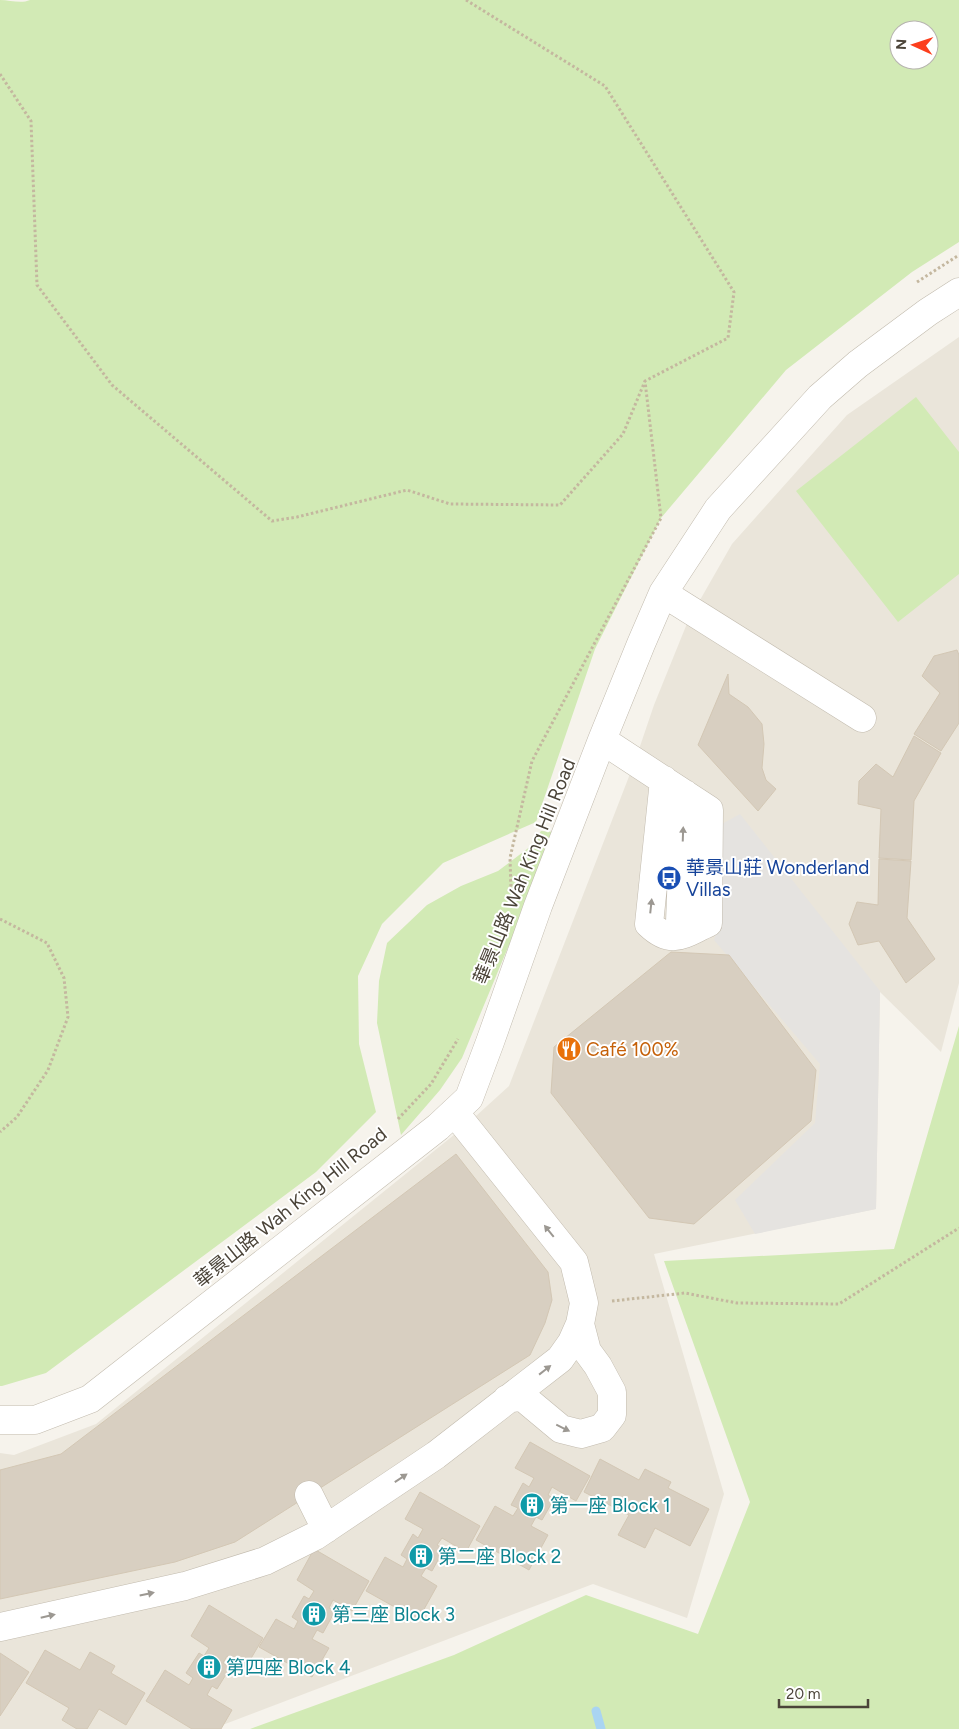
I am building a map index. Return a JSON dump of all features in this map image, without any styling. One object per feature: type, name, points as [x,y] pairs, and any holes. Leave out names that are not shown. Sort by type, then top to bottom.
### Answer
[{"type":"street","name":"華景山路 Wah King Hill Road","points":[[0,1420],[35,1420],[90,1399],[438,1127],[469,1098],[538,906],[602,740],[664,593],[718,509],[820,397],[858,364],[928,312],[959,292]]},
{"type":"street","points":[[664,593],[862,718]]},
{"type":"street","points":[[602,740],[675,787],[709,810],[698,928],[680,922],[675,787]]},
{"type":"street","points":[[455,1113],[574,1262],[587,1351],[598,1366],[612,1392],[612,1415],[602,1428],[581,1434],[562,1429],[525,1399],[519,1397],[507,1399]]},
{"type":"street","points":[[0,1626],[185,1586],[266,1560],[315,1536],[436,1455],[560,1359],[572,1342],[582,1314]]},
{"type":"street","points":[[308,1495],[326,1529]]},
{"type":"path","points":[[0,74],[31,122],[37,285],[112,385],[272,521],[297,517],[407,490],[450,504],[560,505],[623,434],[645,381],[728,338],[734,292],[605,86],[466,0]]},
{"type":"path","points":[[915,284],[959,255]]},
{"type":"path","name":"華景山路 Wah King Hill Road","points":[[515,890],[512,899],[510,858],[532,762],[661,518],[645,381]]},
{"type":"path","points":[[0,919],[47,943],[64,978],[68,1017],[48,1070],[17,1117],[0,1132]]},
{"type":"path","name":"華景山路 Wah King Hill Road","points":[[392,1126],[431,1084],[458,1040],[461,1031]]},
{"type":"path","points":[[582,1314],[686,1293],[737,1303],[839,1304],[959,1228]]},
{"type":"shaded area","name":"華景山莊 Wonderland Villas","points":[[959,337],[959,983],[941,1052],[880,992],[876,1209],[654,1254],[724,1494],[687,1618],[593,1584],[212,1729],[0,1729],[0,1453],[14,1455],[96,1424],[465,1126],[509,1086],[635,761],[654,705],[688,621],[732,544],[847,415]]},
{"type":"shaded area","points":[[740,814],[880,991],[876,1209],[755,1234],[735,1200],[815,1123],[820,1064],[714,940],[717,931],[722,824]]},
{"type":"green space","points":[[0,0],[19,2],[30,0],[959,0],[959,242],[912,272],[786,370],[661,518],[595,649],[536,822],[443,863],[382,924],[358,976],[359,1044],[376,1112],[316,1172],[46,1373],[0,1386]]},
{"type":"green space","points":[[916,397],[959,452],[959,574],[898,622],[796,491]]},
{"type":"green space","points":[[541,831],[556,832],[462,1058],[440,1090],[401,1135],[377,1023],[379,981],[387,943],[427,905],[461,886],[498,871],[531,846]]},
{"type":"green space","points":[[959,1026],[959,1729],[250,1729],[454,1655],[586,1595],[698,1634],[750,1502],[664,1261],[894,1249]]},
{"type":"building","points":[[957,650],[959,655],[959,723],[941,751],[914,734],[940,693],[922,676],[934,656]]},
{"type":"building","points":[[728,674],[729,694],[748,707],[762,724],[764,744],[762,768],[766,780],[776,789],[758,811],[698,745]]},
{"type":"building","points":[[914,736],[941,753],[914,801],[911,860],[879,858],[881,809],[858,804],[859,781],[876,764],[893,777]]},
{"type":"building","points":[[879,859],[911,861],[907,918],[935,959],[906,983],[879,941],[858,945],[849,924],[857,902],[878,905]]},
{"type":"building","points":[[671,952],[729,955],[816,1070],[811,1121],[694,1224],[649,1218],[551,1093],[554,1047]]},
{"type":"building","points":[[456,1154],[548,1272],[552,1300],[545,1323],[530,1355],[235,1542],[175,1562],[0,1599],[0,1470],[61,1454]]},
{"type":"building","name":"第一座 Block 1","points":[[530,1442],[590,1476],[576,1501],[552,1487],[548,1495],[554,1499],[542,1520],[536,1517],[531,1526],[548,1535],[529,1570],[476,1540],[495,1506],[513,1516],[518,1508],[511,1505],[523,1483],[529,1487],[534,1478],[515,1468]]},
{"type":"building","points":[[600,1459],[639,1480],[645,1469],[671,1482],[668,1488],[709,1509],[690,1546],[655,1528],[645,1548],[618,1535],[629,1515],[584,1492]]},
{"type":"building","name":"第二座 Block 2","points":[[420,1492],[480,1526],[466,1552],[442,1538],[437,1545],[444,1549],[432,1571],[426,1568],[421,1576],[437,1586],[418,1620],[366,1591],[385,1557],[403,1567],[407,1559],[401,1555],[413,1534],[418,1538],[423,1529],[405,1519]]},
{"type":"building","name":"第三座 Block 3","points":[[314,1549],[369,1581],[352,1611],[333,1600],[329,1608],[335,1611],[323,1633],[317,1630],[312,1639],[329,1648],[312,1677],[259,1647],[276,1619],[294,1629],[298,1621],[292,1617],[304,1596],[309,1599],[314,1591],[297,1580]]},
{"type":"building","name":"第四座 Block 4","points":[[209,1605],[263,1638],[246,1667],[227,1656],[223,1663],[230,1668],[217,1689],[212,1686],[207,1695],[232,1710],[221,1729],[192,1729],[146,1701],[165,1670],[189,1685],[193,1678],[186,1673],[199,1653],[204,1656],[209,1648],[191,1636]]},
{"type":"building","points":[[45,1650],[80,1670],[90,1652],[115,1666],[111,1673],[145,1693],[126,1725],[99,1709],[87,1729],[77,1729],[62,1720],[69,1708],[26,1683]]},
{"type":"building","points":[[0,1653],[29,1672],[0,1716]]},
{"type":"waterway","points":[[596,1711],[601,1729]]},
{"type":"place","name":"華景山莊 Wonderland Villas","points":[[669,878]]},
{"type":"place","name":"Café 100%","points":[[569,1049]]},
{"type":"place","name":"第一座 Block 1","points":[[532,1505]]},
{"type":"place","name":"第二座 Block 2","points":[[421,1556]]},
{"type":"place","name":"第三座 Block 3","points":[[314,1614]]},
{"type":"place","name":"第四座 Block 4","points":[[209,1667]]}]
